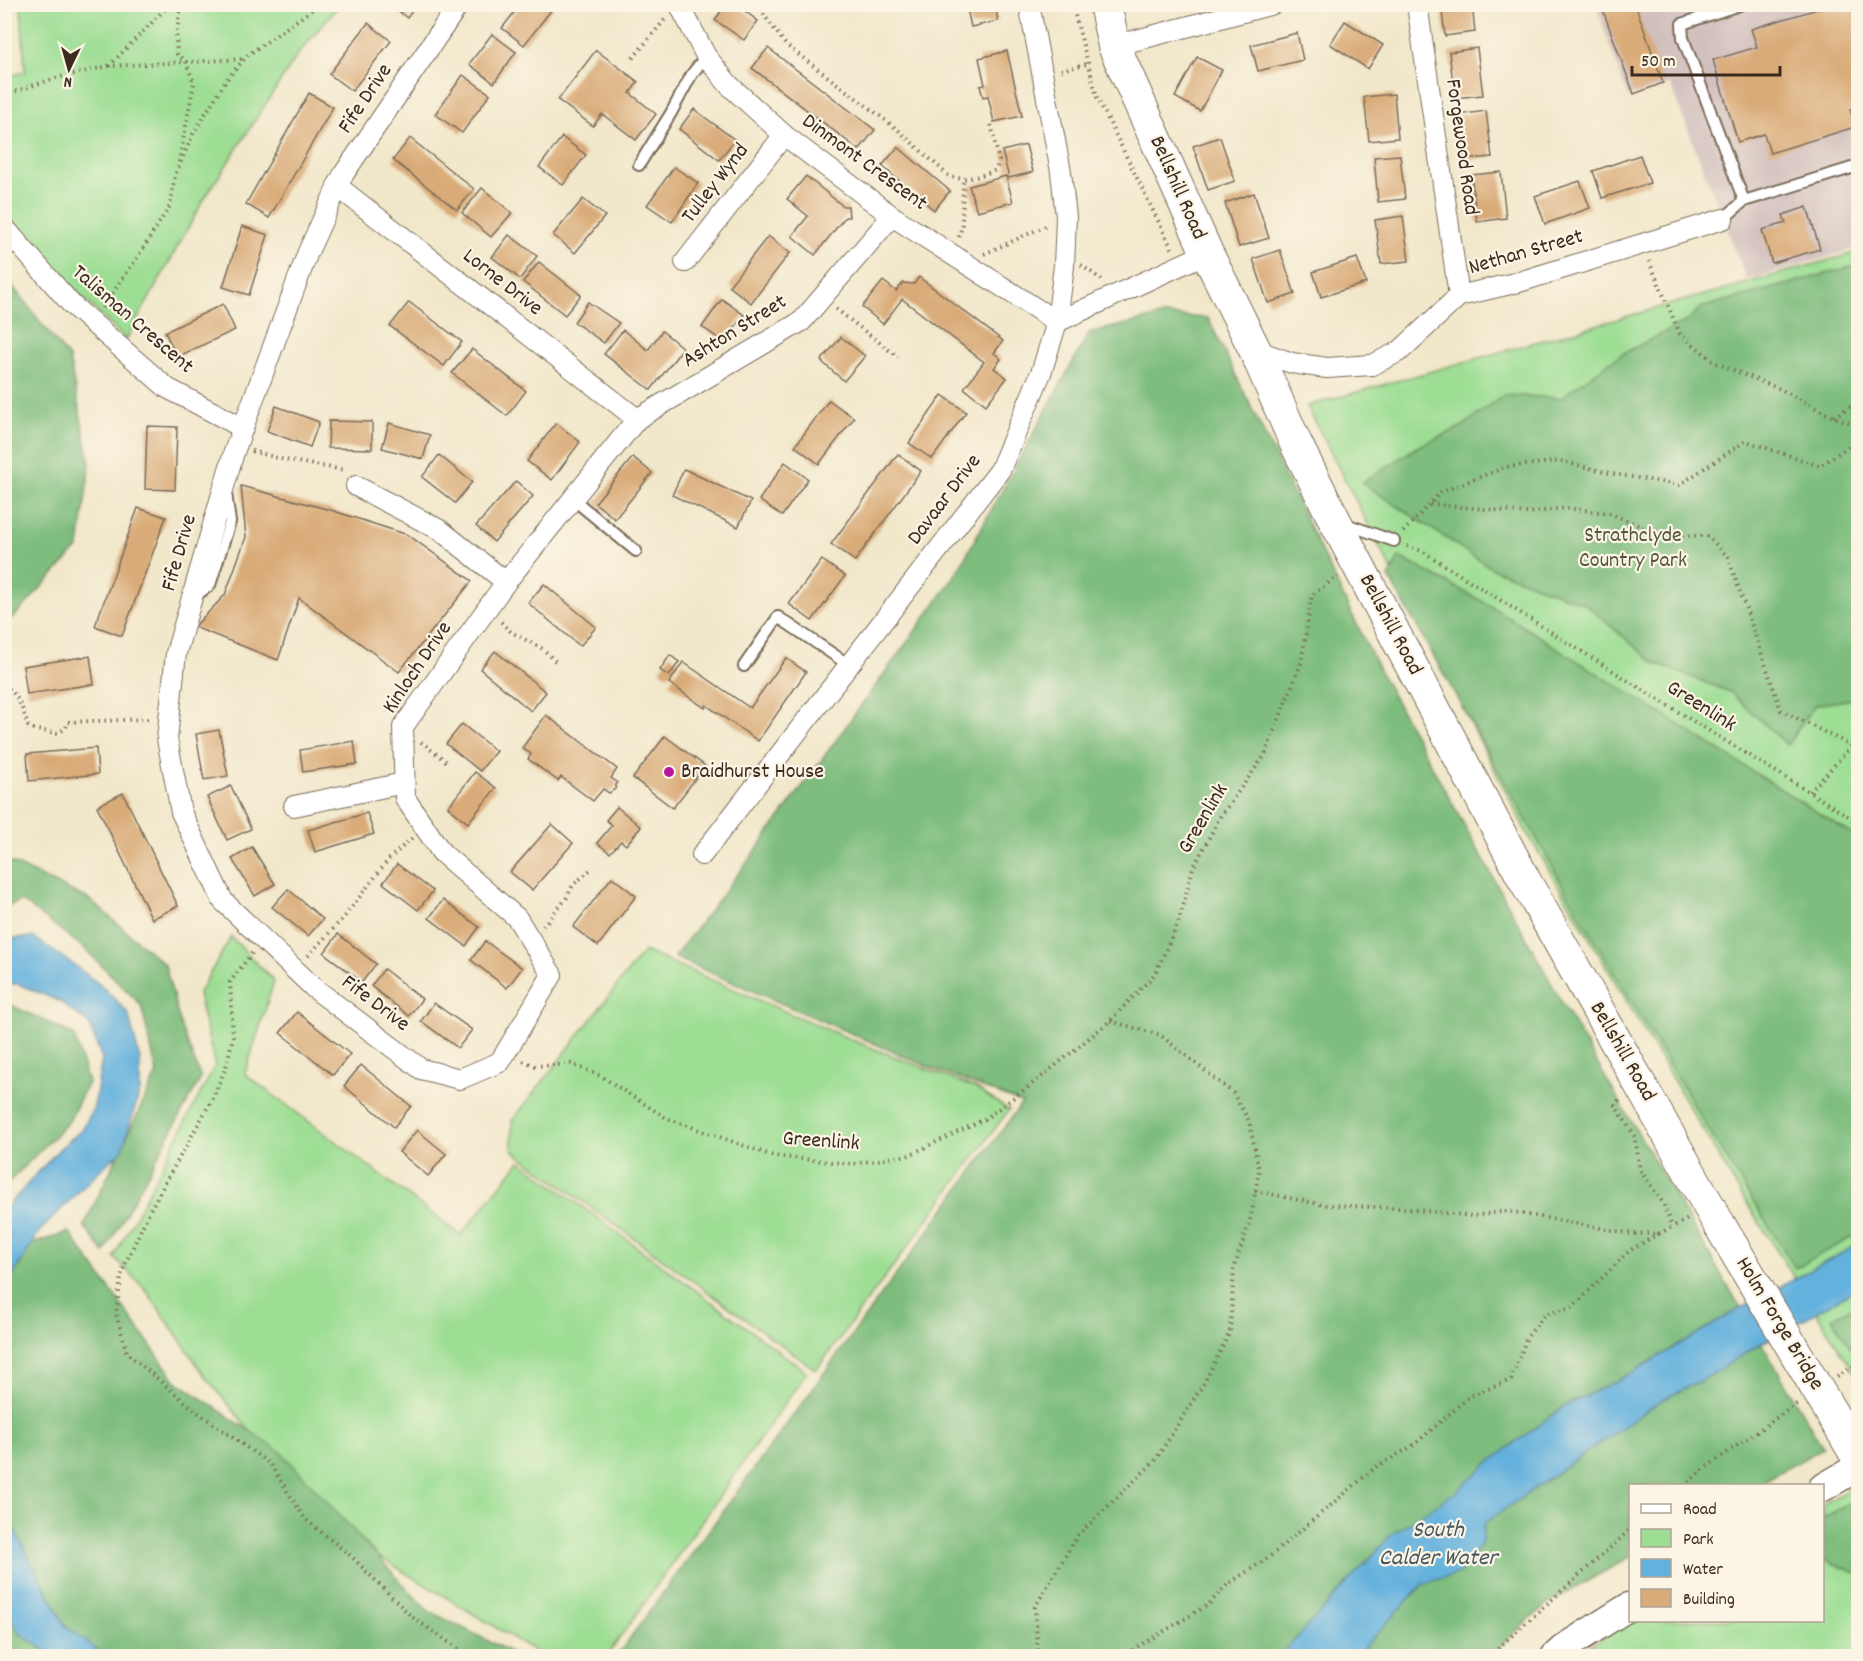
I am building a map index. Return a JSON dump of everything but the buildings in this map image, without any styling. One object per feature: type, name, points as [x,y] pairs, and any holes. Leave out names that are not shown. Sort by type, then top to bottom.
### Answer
[{"type":"main road","name":"Bellshill Road","points":[[1105,4],[1114,46],[1194,260],[1255,350],[1296,444],[1334,519],[1525,881],[1715,1216]]},
{"type":"main road","name":"Holm Forge Bridge","points":[[1715,1216],[1858,1458]]},
{"type":"street","name":"Fife Drive","points":[[421,1070],[314,988],[223,901],[181,812],[166,739],[176,653],[225,484],[236,447],[308,252],[343,174],[459,4]]},
{"type":"street","name":"Davaar Drive","points":[[702,855],[1000,470],[1041,373],[1057,322],[1065,252],[1066,216],[1061,171],[1029,4]]},
{"type":"street","points":[[1114,46],[1273,4]]},
{"type":"street","name":"Forgewood Road","points":[[1416,4],[1459,296]]},
{"type":"street","name":"Dinmont Crescent","points":[[675,9],[706,56],[729,85],[784,135],[892,216],[1057,322]]},
{"type":"street","name":"Tulley Wynd","points":[[685,262],[784,135]]},
{"type":"street","name":"Lorne Drive","points":[[338,186],[637,419]]},
{"type":"street","name":"Ashton Street","points":[[637,419],[802,321],[892,216]]},
{"type":"street","name":"Nethan Street","points":[[1255,350],[1292,363],[1327,368],[1372,365],[1400,351],[1459,296],[1519,282],[1723,219]]},
{"type":"street","name":"Talisman Crescent","points":[[4,227],[72,305],[167,388],[243,428]]},
{"type":"street","points":[[1057,322],[1194,260]]},
{"type":"street","name":"Kinloch Drive","points":[[421,1070],[460,1079],[500,1062],[552,975],[517,918],[442,853],[405,798],[403,727],[506,582],[637,419]]},
{"type":"street","points":[[356,486],[440,530],[506,582]]},
{"type":"street","points":[[294,806],[404,783]]},
{"type":"street","points":[[1824,1487],[1858,1467]]},
{"type":"street","points":[[1555,1656],[1565,1647],[1629,1607]]},
{"type":"lane","points":[[1742,4],[1682,24],[1683,38],[1744,201]]},
{"type":"lane","points":[[639,165],[692,74],[706,56]]},
{"type":"lane","points":[[1723,219],[1744,201],[1858,166]]},
{"type":"lane","points":[[573,499],[636,551]]},
{"type":"lane","points":[[1334,519],[1394,541]]},
{"type":"lane","points":[[744,666],[778,617],[849,665]]},
{"type":"path","points":[[109,66],[170,4]]},
{"type":"path","points":[[178,168],[194,83],[186,62],[177,54],[176,39],[181,4]]},
{"type":"path","points":[[92,322],[170,206],[175,175],[194,132],[227,79],[245,58],[320,4]]},
{"type":"path","points":[[756,4],[786,45],[897,129],[950,177],[980,176],[996,170],[999,161],[991,124]]},
{"type":"path","points":[[1072,4],[1096,97],[1194,260]]},
{"type":"path","points":[[633,58],[675,9]]},
{"type":"path","points":[[4,95],[56,78],[109,66],[245,58]]},
{"type":"path","points":[[1042,75],[1087,64]]},
{"type":"path","points":[[963,178],[959,260],[1066,216]]},
{"type":"path","points":[[1642,244],[1680,334],[1716,363],[1780,389],[1833,417],[1858,425]]},
{"type":"path","points":[[1065,252],[1103,281],[1124,292]]},
{"type":"path","points":[[822,298],[898,357]]},
{"type":"path","points":[[1833,417],[1858,401]]},
{"type":"path","points":[[1394,541],[1441,492],[1506,466],[1560,461],[1624,476],[1679,485],[1746,441],[1820,466],[1858,440]]},
{"type":"path","points":[[236,447],[285,460],[351,472],[356,486]]},
{"type":"path","points":[[1430,504],[1528,513],[1565,508],[1609,513],[1661,535],[1708,536],[1728,557],[1781,710],[1852,746]]},
{"type":"path","name":"Greenlink","points":[[1394,541],[1422,551],[1858,822]]},
{"type":"path","name":"Greenlink","points":[[506,1053],[536,1066],[571,1064],[601,1076],[666,1118],[773,1156],[852,1164],[909,1155],[985,1119],[1110,1021],[1155,974],[1179,921],[1193,868],[1220,817],[1265,756],[1301,663],[1312,595],[1357,563]]},
{"type":"path","points":[[487,609],[511,632],[543,649],[558,664]]},
{"type":"path","points":[[4,685],[13,691],[22,707],[28,726],[36,730],[58,733],[66,728],[68,722],[169,718]]},
{"type":"path","points":[[1810,792],[1858,739]]},
{"type":"path","points":[[295,970],[345,916],[388,860],[424,826]]},
{"type":"path","points":[[531,941],[566,899],[573,885],[590,870]]},
{"type":"path","points":[[263,939],[230,982],[233,1037],[226,1067],[213,1098],[151,1209],[122,1271],[116,1314],[127,1353],[196,1412],[270,1464],[305,1519],[351,1556],[412,1617],[469,1656]]},
{"type":"path","points":[[1038,1656],[1035,1607],[1078,1535],[1155,1461],[1204,1383],[1230,1332],[1234,1268],[1251,1217],[1259,1170],[1249,1120],[1233,1093],[1160,1035],[1110,1021]]},
{"type":"path","points":[[1636,1077],[1616,1105],[1635,1137],[1640,1170],[1664,1203],[1672,1227]]},
{"type":"path","points":[[1255,1191],[1324,1205],[1400,1208],[1472,1216],[1508,1211],[1633,1234],[1660,1233]]},
{"type":"path","points":[[1122,1656],[1209,1605],[1228,1584],[1268,1558],[1376,1467],[1414,1445],[1470,1396],[1510,1380],[1527,1337],[1546,1314],[1573,1307],[1629,1251],[1672,1227],[1715,1216]]},
{"type":"path","points":[[1829,1383],[1858,1363]]},
{"type":"path","points":[[1685,1484],[1799,1402]]},
{"type":"path","points":[[1489,1656],[1629,1531]]},
{"type":"shaded area","points":[[1596,5],[1858,5],[1858,248],[1747,280],[1670,84],[1628,97]]},
{"type":"green space","points":[[21,5],[339,5],[298,54],[203,201],[126,340],[64,279],[5,214],[4,77],[25,72]]},
{"type":"green space","name":"Strathclyde Country Park","points":[[1858,252],[1858,1378],[1736,1186],[1527,833],[1307,406]]},
{"type":"green space","points":[[1858,265],[1858,698],[1815,705],[1787,745],[1730,692],[1654,663],[1585,604],[1493,569],[1362,483],[1417,447],[1461,427],[1504,395],[1560,398],[1620,355],[1687,321],[1700,308]]},
{"type":"green space","points":[[5,277],[69,358],[90,463],[79,547],[16,615],[5,622]]},
{"type":"green space","points":[[1164,315],[1208,318],[1380,672],[1571,1019],[1823,1448],[1759,1484],[1629,1484],[1629,1558],[1547,1604],[1489,1656],[617,1656],[1022,1103],[929,1067],[674,957],[749,860],[953,579],[1089,333]]},
{"type":"green space","points":[[1399,557],[1489,605],[1858,838],[1858,1234],[1795,1268],[1586,926],[1389,577]]},
{"type":"green space","points":[[4,859],[90,900],[165,965],[181,1027],[201,1078],[104,1253],[84,1226],[157,1073],[141,1005],[84,948],[22,901],[5,907]]},
{"type":"green space","points":[[231,937],[274,981],[245,1074],[461,1235],[520,1161],[807,1372],[607,1656],[543,1656],[328,1526],[205,1376],[146,1290],[114,1257],[215,1066],[198,994]]},
{"type":"green space","points":[[644,951],[852,1040],[975,1088],[1009,1110],[816,1370],[512,1150],[512,1121]]},
{"type":"green space","points":[[5,1004],[74,1035],[88,1083],[69,1121],[5,1186]]},
{"type":"green space","points":[[69,1232],[176,1381],[281,1452],[427,1610],[518,1656],[5,1656],[4,1253]]},
{"type":"green space","points":[[1858,1304],[1858,1360],[1832,1318]]},
{"type":"green space","points":[[1854,1486],[1858,1493],[1858,1656],[1575,1656],[1629,1621],[1824,1622],[1824,1503]]},
{"type":"green space","points":[[1854,1501],[1858,1509],[1858,1574],[1824,1559],[1824,1517]]},
{"type":"water","points":[[33,937],[103,987],[128,1013],[140,1060],[140,1091],[122,1151],[39,1232],[5,1289],[5,1209],[60,1148],[82,1130],[94,1107],[102,1059],[89,1024],[59,1001],[18,984],[5,984],[5,939]]},
{"type":"water","name":"South Calder Water","points":[[1858,1244],[1858,1288],[1706,1378],[1662,1400],[1485,1523],[1481,1545],[1460,1573],[1423,1584],[1356,1656],[1280,1656],[1391,1535],[1457,1491],[1483,1467],[1563,1407],[1624,1377],[1736,1311]]},
{"type":"water","points":[[4,1510],[65,1625],[105,1656],[54,1656],[20,1634],[5,1607]]},
{"type":"place","name":"Braidhurst House","points":[[669,772]]}]
